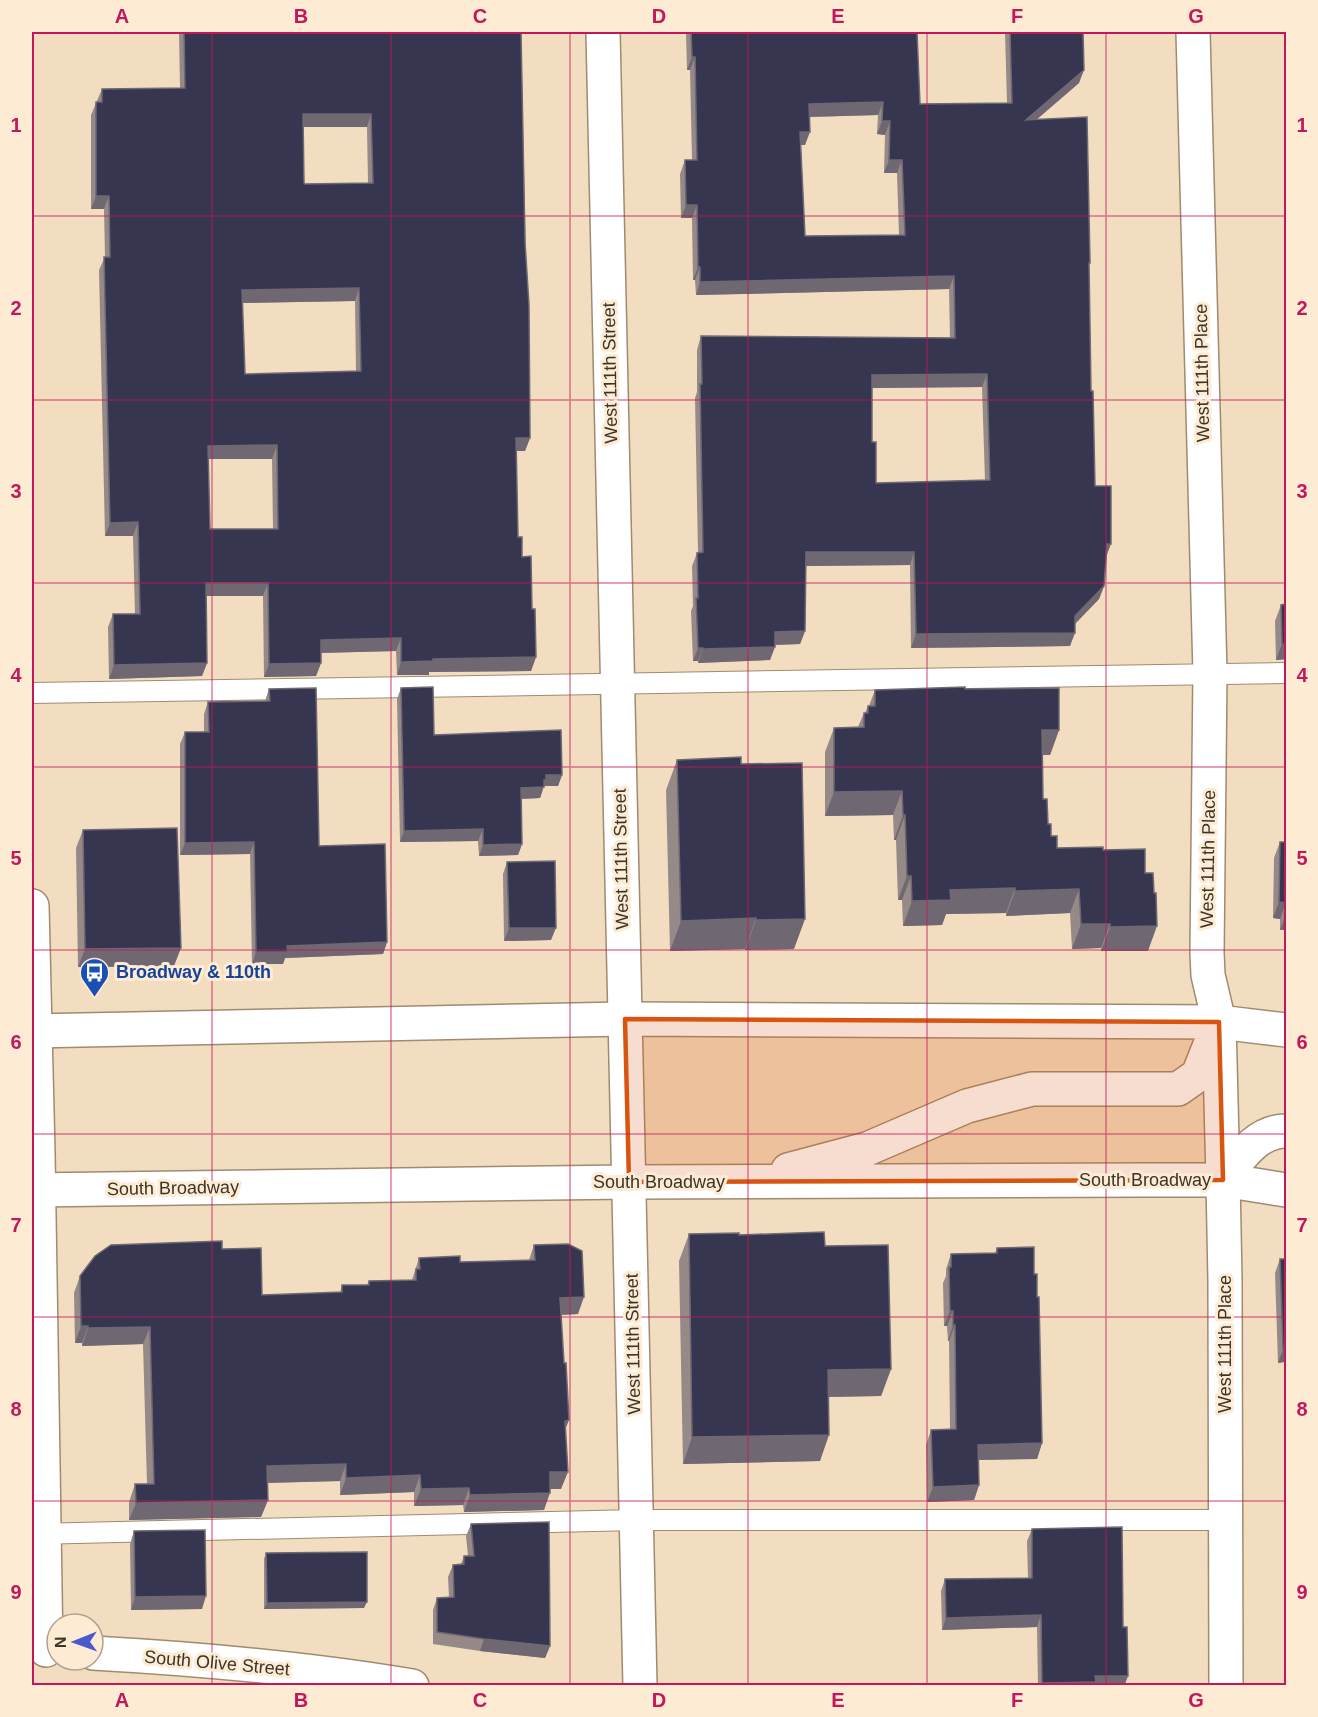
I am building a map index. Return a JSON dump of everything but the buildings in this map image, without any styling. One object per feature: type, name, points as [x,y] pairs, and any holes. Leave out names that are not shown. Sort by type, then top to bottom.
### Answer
[{"type":"street","name":"West 111th Street","points":[[603,32],[640,1686]]},
{"type":"street","name":"West 111th Place","points":[[1193,32],[1210,673],[1207,953],[1208,975],[1219,1022],[1223,1180],[1226,1686]]},
{"type":"street","points":[[32,906],[38,1534],[45,1651]]},
{"type":"street","points":[[33,1031],[625,1019],[1219,1022],[1287,1030]]},
{"type":"street","points":[[742,1182],[867,1149],[967,1106],[1032,1089],[1178,1089],[1198,1075],[1219,1022]]},
{"type":"street","points":[[1223,1180],[1251,1145],[1278,1131],[1287,1131]]},
{"type":"street","name":"South Broadway","points":[[35,1190],[629,1182],[1223,1180],[1287,1190]]},
{"type":"street","name":"South Olive Street","points":[[105,1654],[217,1661],[346,1675],[412,1686]]},
{"type":"lane","points":[[32,693],[1287,673]]},
{"type":"lane","points":[[38,1534],[637,1520],[1225,1520]]},
{"type":"highlighted area","points":[[625,1019],[1219,1022],[1223,1180],[629,1182]]},
{"type":"place","name":"Broadway & 110th","points":[[95,998]]}]
